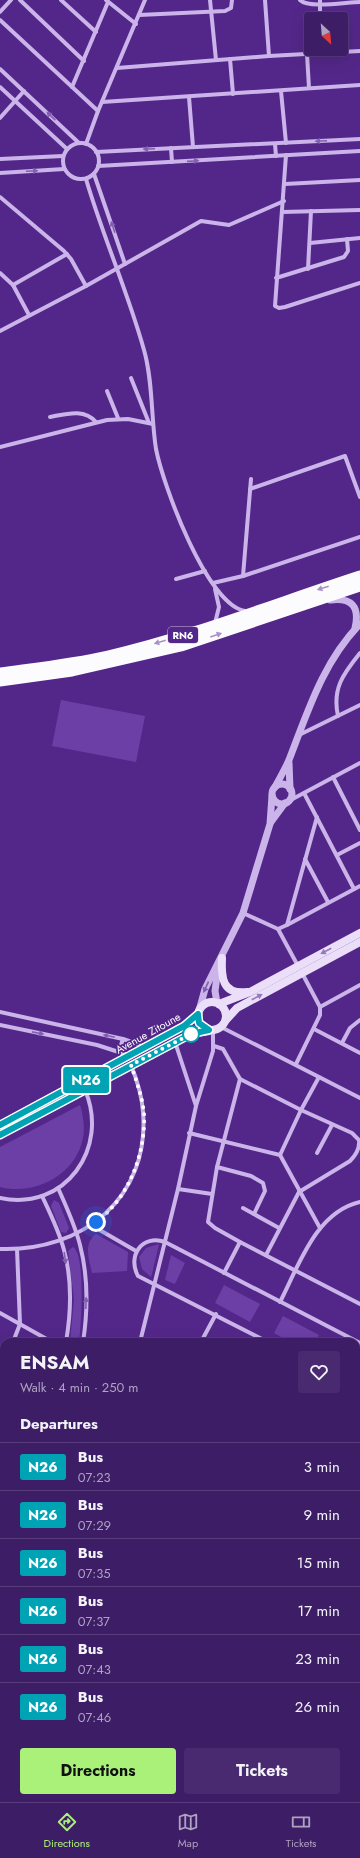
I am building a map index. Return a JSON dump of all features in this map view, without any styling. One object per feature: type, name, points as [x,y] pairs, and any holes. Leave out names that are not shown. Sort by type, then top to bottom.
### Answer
[{"type":"highway","name":"RN6","points":[[0,672],[71,663],[107,656],[182,635],[360,576]]},
{"type":"highway","name":"RN6","points":[[0,681],[72,671],[137,658],[181,646],[360,586]]},
{"type":"main road","points":[[360,933],[300,970],[237,1008],[224,1023],[211,1031],[199,1023],[198,1013],[204,1004],[218,1003],[250,992],[300,970],[360,942]]},
{"type":"main road","points":[[220,961],[221,973],[225,985],[237,992],[250,992]]},
{"type":"main road","points":[[218,1003],[225,1011],[224,1023]]},
{"type":"main road","name":"Avenue Zitoune","points":[[0,1125],[184,1026],[198,1013]]},
{"type":"main road","name":"Avenue Zitoune","points":[[0,1135],[175,1042],[197,1032],[211,1031]]},
{"type":"street","points":[[0,12],[11,0]]},
{"type":"street","points":[[20,0],[84,61]]},
{"type":"street","points":[[61,0],[96,32]]},
{"type":"street","points":[[86,144],[98,111],[145,0]]},
{"type":"street","points":[[210,0],[216,60]]},
{"type":"street","points":[[139,15],[211,12],[230,9],[232,6],[232,0]]},
{"type":"street","points":[[265,0],[269,56]]},
{"type":"street","points":[[300,0],[304,3],[360,2]]},
{"type":"street","points":[[72,87],[96,32],[107,1],[136,24]]},
{"type":"street","points":[[0,20],[98,111]]},
{"type":"street","points":[[348,51],[360,51]]},
{"type":"street","points":[[117,68],[304,54]]},
{"type":"street","points":[[307,56],[309,88]]},
{"type":"street","points":[[230,59],[233,94]]},
{"type":"street","points":[[0,68],[79,143]]},
{"type":"street","points":[[102,102],[360,85]]},
{"type":"street","points":[[0,87],[67,149]]},
{"type":"street","points":[[0,118],[24,90]]},
{"type":"street","points":[[281,91],[286,144]]},
{"type":"street","points":[[189,97],[193,147]]},
{"type":"street","points":[[96,152],[98,166],[94,174],[86,179],[73,178],[64,170],[63,156],[67,149],[79,143],[86,144],[96,152],[286,144],[360,139]]},
{"type":"street","points":[[275,144],[276,156]]},
{"type":"street","points":[[171,148],[172,162]]},
{"type":"street","points":[[98,166],[360,151]]},
{"type":"street","points":[[286,155],[284,201],[274,304],[279,308],[360,283]]},
{"type":"street","points":[[0,159],[63,156]]},
{"type":"street","points":[[0,173],[64,170]]},
{"type":"street","points":[[94,174],[125,264]]},
{"type":"street","points":[[86,179],[145,352],[151,423],[172,504],[214,585],[228,604],[236,609],[251,612]]},
{"type":"street","points":[[285,184],[360,180]]},
{"type":"street","points":[[0,197],[68,254],[86,286]]},
{"type":"street","points":[[0,331],[86,286],[201,221],[229,225],[284,201]]},
{"type":"street","points":[[282,212],[360,210]]},
{"type":"street","points":[[308,269],[311,211]]},
{"type":"street","points":[[310,243],[360,238]]},
{"type":"street","points":[[276,278],[308,269],[346,255],[348,251],[346,239]]},
{"type":"street","points":[[13,285],[68,254]]},
{"type":"street","points":[[0,273],[13,285],[29,315]]},
{"type":"street","points":[[132,378],[151,423]]},
{"type":"street","points":[[107,391],[118,418]]},
{"type":"street","points":[[50,417],[77,413],[91,416],[96,422]]},
{"type":"street","points":[[0,448],[96,422],[118,418],[151,423]]},
{"type":"street","points":[[250,489],[345,456],[360,497]]},
{"type":"street","points":[[243,576],[251,479]]},
{"type":"street","points":[[214,585],[360,537]]},
{"type":"street","points":[[176,579],[206,571]]},
{"type":"street","points":[[214,585],[219,612],[214,624]]},
{"type":"street","points":[[316,601],[337,599],[350,602],[357,611],[358,618],[354,630]]},
{"type":"street","points":[[198,1013],[205,989],[243,913],[270,824],[272,796],[275,787],[289,761],[319,683],[342,645],[360,624]]},
{"type":"street","points":[[338,716],[335,702],[336,694],[348,668],[360,654]]},
{"type":"street","points":[[298,736],[360,705]]},
{"type":"street","points":[[270,824],[291,796],[289,761]]},
{"type":"street","points":[[272,796],[278,803],[286,803],[360,763]]},
{"type":"street","points":[[333,777],[360,830]]},
{"type":"street","points":[[275,787],[283,784],[300,795]]},
{"type":"street","points":[[304,793],[318,817],[354,889]]},
{"type":"street","points":[[287,924],[318,817]]},
{"type":"street","points":[[337,855],[360,842]]},
{"type":"street","points":[[305,859],[328,902]]},
{"type":"street","points":[[278,929],[360,886]]},
{"type":"street","points":[[243,913],[278,929],[320,1007],[321,1012],[314,1029],[296,1064]]},
{"type":"street","points":[[218,1003],[215,991],[220,961]]},
{"type":"street","points":[[320,1007],[360,985]]},
{"type":"street","points":[[0,1012],[123,1039],[146,1047]]},
{"type":"street","points":[[342,1043],[350,1028],[360,1020]]},
{"type":"street","points":[[224,1023],[360,1098]]},
{"type":"street","points":[[0,1025],[119,1051],[129,1056]]},
{"type":"street","points":[[314,1029],[360,1052]]},
{"type":"street","points":[[142,1338],[178,1189],[189,1133],[214,1046],[211,1031]]},
{"type":"street","points":[[119,1051],[123,1039]]},
{"type":"street","points":[[175,1042],[196,1106]]},
{"type":"street","points":[[214,1046],[223,1049],[240,1079],[357,1137],[360,1144],[358,1156],[338,1170],[299,1192],[266,1255]]},
{"type":"street","points":[[0,1249],[17,1249],[61,1240],[76,1234],[91,1226],[110,1211],[122,1195],[133,1173],[140,1154],[143,1134],[144,1112],[131,1065]]},
{"type":"street","points":[[280,1155],[301,1110],[320,1077]]},
{"type":"street","points":[[240,1079],[217,1167],[208,1222],[215,1228],[240,1242],[360,1304]]},
{"type":"street","points":[[0,1198],[20,1200],[42,1196],[58,1188],[76,1172],[90,1146],[93,1116],[85,1090]]},
{"type":"street","points":[[317,1152],[332,1125]]},
{"type":"street","points":[[189,1133],[280,1155],[320,1228]]},
{"type":"street","points":[[217,1167],[251,1176],[263,1183],[265,1191],[254,1214]]},
{"type":"street","points":[[58,1188],[76,1234],[84,1269],[86,1297],[83,1338]]},
{"type":"street","points":[[178,1189],[212,1194]]},
{"type":"street","points":[[42,1196],[61,1240],[64,1252],[69,1298],[66,1338]]},
{"type":"street","points":[[280,1302],[320,1228],[335,1212],[360,1202]]},
{"type":"street","points":[[243,1208],[279,1228]]},
{"type":"street","points":[[91,1226],[136,1251]]},
{"type":"street","points":[[258,1338],[216,1314],[138,1276],[133,1263],[136,1251],[148,1241],[155,1240],[165,1242],[350,1338]]},
{"type":"street","points":[[224,1273],[240,1242]]},
{"type":"street","points":[[15,1338],[20,1324],[17,1249]]},
{"type":"street","points":[[0,1313],[45,1338]]},
{"type":"street","points":[[203,1338],[216,1314]]},
{"type":"shaded area","points":[[61,700],[145,716],[136,762],[52,746]]},
{"type":"shaded area","points":[[80,1105],[84,1130],[83,1138],[79,1151],[72,1163],[52,1180],[39,1185],[13,1189],[0,1187],[0,1147]]},
{"type":"shaded area","points":[[54,1200],[59,1203],[69,1228],[66,1233],[61,1232],[51,1206]]},
{"type":"shaded area","points":[[96,1234],[128,1252],[127,1271],[92,1273],[88,1247],[89,1242]]},
{"type":"shaded area","points":[[159,1244],[151,1277],[142,1269],[139,1257],[146,1248]]},
{"type":"shaded area","points":[[73,1247],[77,1253],[80,1263],[82,1292],[79,1338],[70,1338],[74,1299],[68,1251]]},
{"type":"shaded area","points":[[171,1255],[185,1263],[175,1284],[165,1280]]},
{"type":"shaded area","points":[[224,1285],[260,1304],[250,1322],[215,1303]]},
{"type":"shaded area","points":[[283,1316],[319,1335],[317,1338],[283,1338],[274,1333]]},
{"type":"bus line","name":"N26","points":[[0,1125],[184,1026],[191,1022],[198,1014],[199,1023],[205,1029],[209,1030],[191,1034],[0,1135]]},
{"type":"route","points":[[96,1222],[110,1211],[122,1195],[133,1173],[140,1151],[143,1134],[144,1112],[140,1091],[131,1065],[191,1034]]}]
